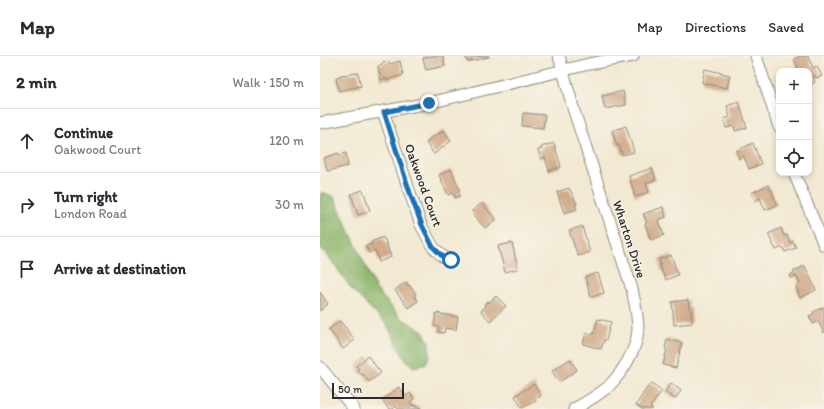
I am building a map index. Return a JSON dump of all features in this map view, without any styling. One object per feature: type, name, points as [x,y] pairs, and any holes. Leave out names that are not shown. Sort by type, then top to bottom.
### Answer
[{"type":"street","name":"Wharton Drive","points":[[559,56],[562,71],[632,290],[637,314],[638,332],[633,348],[624,367],[607,387],[574,409]]},
{"type":"street","points":[[320,123],[429,103],[562,71],[633,56]]},
{"type":"street","points":[[756,56],[776,118]]},
{"type":"street","name":"Oakwood Court","points":[[384,112],[422,225],[433,247],[442,256],[451,260]]},
{"type":"street","points":[[795,176],[824,245]]},
{"type":"street","points":[[320,367],[354,409]]},
{"type":"green space","points":[[322,192],[334,197],[376,289],[401,318],[423,331],[429,342],[430,355],[425,365],[413,367],[404,358],[387,325],[353,291],[331,260],[320,248],[320,196]]},
{"type":"building","points":[[443,56],[445,66],[426,70],[423,58]]},
{"type":"building","points":[[465,56],[489,56],[489,57],[467,62]]},
{"type":"building","points":[[800,56],[808,56],[813,68],[817,66],[822,76],[816,78],[813,73],[812,74],[812,68],[798,68],[794,59]]},
{"type":"building","points":[[389,61],[390,64],[400,61],[403,75],[387,80],[386,78],[381,80],[378,66]]},
{"type":"building","points":[[705,69],[730,75],[727,88],[702,83]]},
{"type":"building","points":[[358,73],[361,86],[339,91],[336,78],[341,77],[340,75]]},
{"type":"building","points":[[812,74],[815,82],[812,84]]},
{"type":"building","points":[[623,91],[626,105],[605,109],[602,96]]},
{"type":"building","points":[[739,102],[747,128],[735,131],[734,126],[726,128],[724,119],[730,117],[727,106]]},
{"type":"building","points":[[523,113],[545,115],[543,128],[522,126]]},
{"type":"building","points":[[626,126],[634,152],[622,155],[612,131]]},
{"type":"building","points":[[444,130],[451,141],[434,154],[426,143],[429,141],[428,140]]},
{"type":"building","points":[[554,143],[561,167],[549,171],[545,157],[541,159],[538,150],[542,149],[541,147]]},
{"type":"building","points":[[753,143],[761,164],[749,169],[744,156],[739,159],[736,151]]},
{"type":"building","points":[[338,153],[339,155],[346,153],[348,166],[327,171],[324,158]]},
{"type":"building","points":[[652,168],[656,180],[646,183],[649,192],[635,197],[629,176]]},
{"type":"building","points":[[451,169],[460,190],[458,191],[460,196],[455,198],[453,193],[448,195],[439,175]]},
{"type":"building","points":[[768,185],[777,205],[765,210],[760,198],[755,201],[751,193]]},
{"type":"building","points":[[569,188],[577,204],[575,205],[577,209],[564,213],[557,192]]},
{"type":"building","points":[[363,190],[370,211],[358,215],[351,194]]},
{"type":"building","points":[[482,203],[496,220],[485,228],[473,215],[474,214],[472,211]]},
{"type":"building","points":[[663,207],[666,217],[658,220],[664,235],[651,240],[643,214]]},
{"type":"building","points":[[582,226],[590,252],[578,256],[569,231]]},
{"type":"building","points":[[781,228],[784,236],[787,235],[790,243],[793,241],[796,248],[785,252],[783,247],[776,250],[768,234]]},
{"type":"building","points":[[383,237],[391,257],[379,262],[375,250],[369,253],[366,246]]},
{"type":"building","points":[[512,243],[518,269],[505,272],[498,246]]},
{"type":"building","points":[[671,255],[678,275],[666,280],[659,265],[661,265],[659,259]]},
{"type":"building","points":[[805,266],[816,290],[800,298],[796,287],[800,284],[796,276],[791,278],[790,275],[794,273],[794,271]]},
{"type":"building","points":[[598,273],[604,293],[591,297],[585,277]]},
{"type":"building","points":[[406,282],[416,294],[414,295],[418,301],[408,308],[395,290]]},
{"type":"building","points":[[320,292],[328,304],[320,311]]},
{"type":"building","points":[[496,296],[506,306],[490,321],[481,311],[486,306],[484,305],[488,301],[489,303]]},
{"type":"building","points":[[688,300],[689,308],[691,308],[692,323],[674,325],[672,302]]},
{"type":"building","points":[[824,307],[824,333],[818,321],[813,324],[809,316],[814,314],[813,312]]},
{"type":"building","points":[[436,313],[458,317],[456,330],[445,328],[444,333],[438,332],[439,327],[434,326]]},
{"type":"building","points":[[598,319],[611,322],[606,340],[604,340],[601,349],[583,344],[586,333],[593,335]]},
{"type":"building","points":[[340,321],[355,340],[343,349],[329,329]]},
{"type":"building","points":[[667,339],[682,343],[676,368],[663,365],[667,349],[665,348]]},
{"type":"building","points":[[368,356],[381,373],[369,382],[363,374],[362,375],[357,370],[359,369],[356,366]]},
{"type":"building","points":[[570,359],[577,370],[559,382],[552,371]]},
{"type":"building","points":[[652,383],[662,391],[650,407],[653,409],[642,409],[636,405]]},
{"type":"building","points":[[671,383],[681,391],[675,399],[665,392]]},
{"type":"building","points":[[534,384],[541,396],[535,399],[536,401],[522,408],[515,396]]},
{"type":"building","points":[[399,387],[406,396],[410,393],[414,399],[410,402],[412,405],[421,408],[420,409],[398,409],[396,406],[393,409],[389,409],[382,400]]},
{"type":"route","points":[[429,103],[384,112],[422,225],[433,247],[442,256],[451,260]]}]
